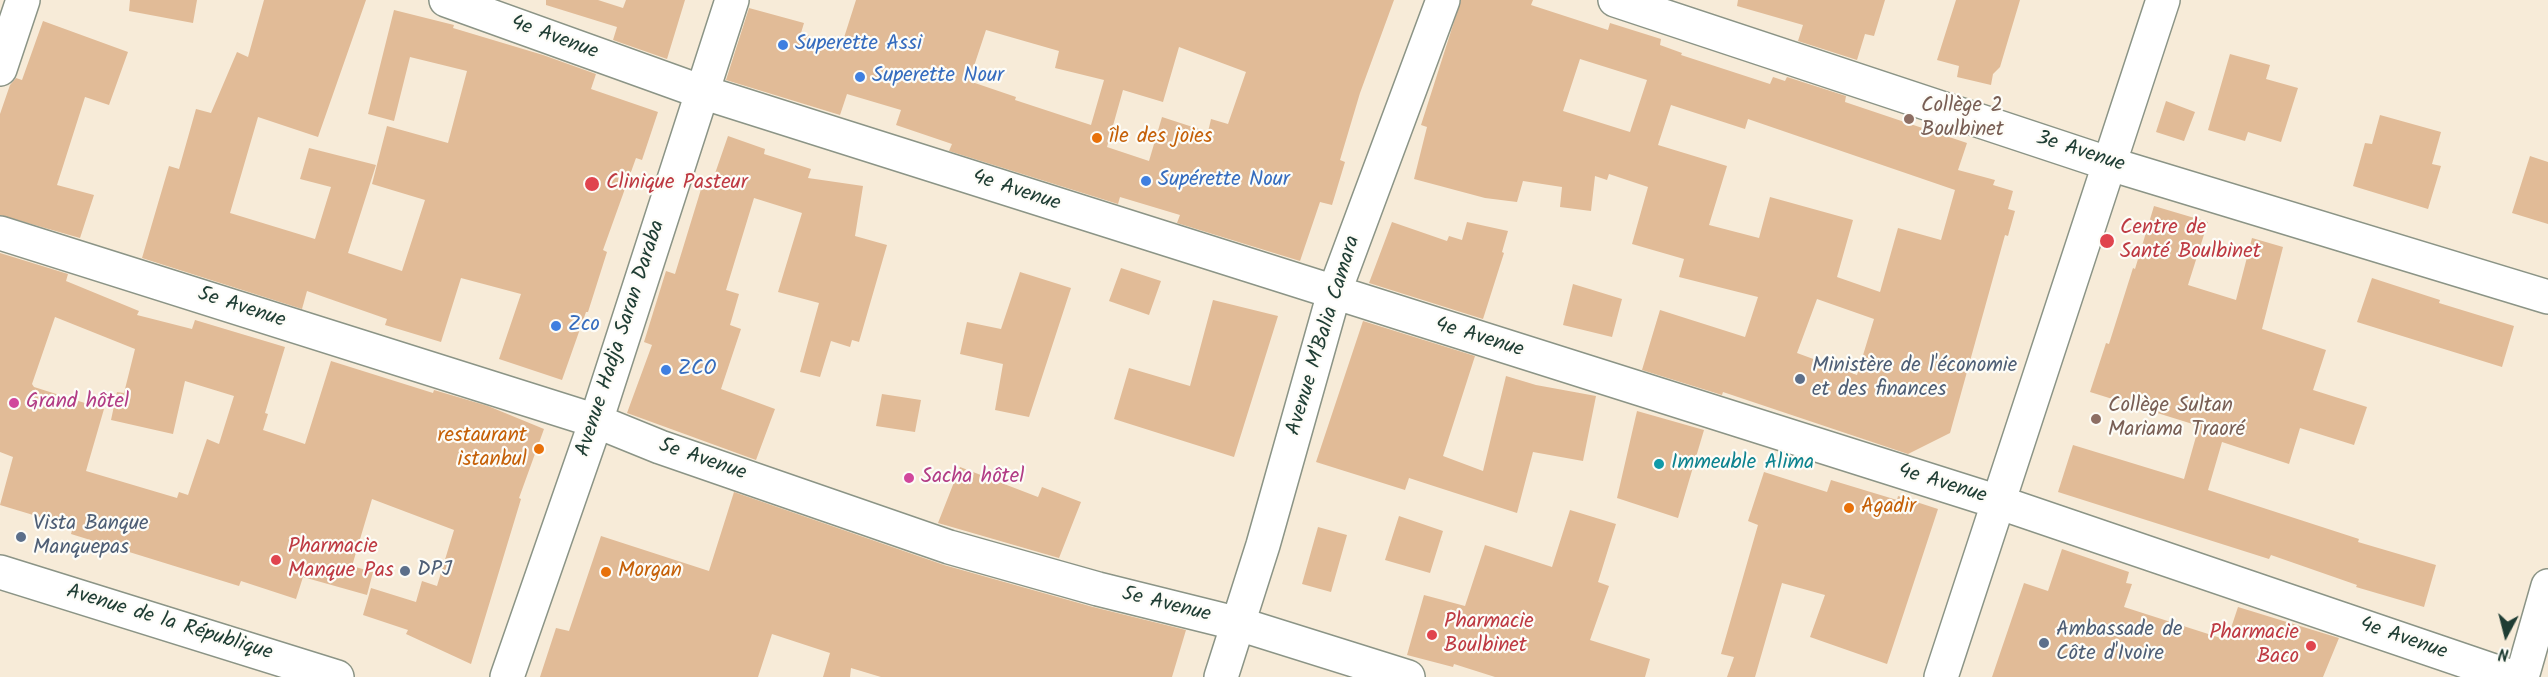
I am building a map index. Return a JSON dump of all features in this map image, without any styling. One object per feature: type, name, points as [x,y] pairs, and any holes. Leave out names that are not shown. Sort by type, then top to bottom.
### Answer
[{"type":"street","points":[[0,69],[22,0]]},
{"type":"street","name":"4e Avenue","points":[[446,0],[702,92],[1998,502],[2512,677]]},
{"type":"street","name":"Avenue Hadja Saran Daraba","points":[[507,677],[596,421],[732,0]]},
{"type":"street","name":"Avenue M'Balia Camara","points":[[1221,677],[1239,624],[1335,293],[1443,0]]},
{"type":"street","name":"3e Avenue","points":[[1615,0],[2110,164],[2548,297]]},
{"type":"street","points":[[1941,677],[2163,0]]},
{"type":"street","name":"5e Avenue","points":[[0,233],[596,421],[660,447],[949,547],[1098,589],[1239,624],[1408,677]]},
{"type":"street","name":"Avenue de la République","points":[[0,572],[337,677]]},
{"type":"street","points":[[2522,677],[2548,586]]},
{"type":"building","points":[[130,0],[197,0],[193,23],[129,11]]},
{"type":"building","points":[[264,0],[366,0],[318,137],[258,117],[230,213],[315,239],[331,187],[300,179],[309,148],[376,165],[348,253],[402,271],[425,200],[372,184],[387,126],[448,143],[467,71],[410,57],[394,121],[368,114],[394,10],[454,25],[453,28],[543,55],[596,74],[591,89],[658,112],[642,160],[636,158],[603,250],[607,252],[588,312],[586,312],[562,380],[499,359],[521,294],[461,278],[441,342],[385,325],[387,319],[307,291],[302,309],[142,258],[169,166],[179,169],[196,109],[211,113],[237,52],[248,57]]},
{"type":"building","points":[[546,0],[598,0],[623,8],[626,0],[685,0],[667,59],[613,40],[617,27],[546,5]]},
{"type":"building","points":[[856,0],[1394,0],[1360,93],[1340,160],[1345,162],[1332,205],[1320,202],[1300,261],[1177,223],[1180,215],[1120,197],[1118,204],[949,151],[952,144],[896,125],[901,110],[847,94],[840,115],[726,80],[749,8],[804,23],[801,33],[841,47]],"holes":[[[986,30],[1059,51],[1055,68],[1104,80],[1091,125],[1015,100],[1016,97],[969,81]],[[1179,47],[1246,72],[1228,124],[1211,119],[1208,132],[1162,117],[1149,161],[1107,147],[1123,90],[1163,102]]]},
{"type":"building","points":[[1461,0],[1533,0],[1531,5],[1608,30],[1610,23],[1661,39],[1660,45],[1682,53],[1681,55],[1770,84],[1773,77],[1785,81],[1787,77],[1846,96],[1845,102],[1967,143],[1958,170],[1995,180],[1993,185],[2013,191],[2008,209],[2015,211],[2008,236],[2005,235],[1950,433],[1908,454],[1723,392],[1722,395],[1642,370],[1660,310],[1745,337],[1758,297],[1679,277],[1684,259],[1632,244],[1648,187],[1609,174],[1607,180],[1595,176],[1591,211],[1560,207],[1562,187],[1523,181],[1517,202],[1485,198],[1414,179],[1427,127],[1421,125]],"holes":[[[1580,59],[1647,80],[1630,132],[1563,111]],[[1671,105],[1745,129],[1748,119],[1955,190],[1941,240],[1898,228],[1880,292],[1837,277],[1853,220],[1770,197],[1759,238],[1709,225],[1727,166],[1658,145]],[[1817,299],[1874,319],[1857,375],[1797,353]]]},
{"type":"building","points":[[1738,0],[1885,0],[1874,36],[1865,34],[1857,60],[1798,41],[1803,25],[1737,6]]},
{"type":"building","points":[[1956,0],[2020,0],[2000,67],[1993,74],[1991,85],[1957,77],[1959,66],[1937,60]]},
{"type":"building","points":[[43,21],[128,52],[109,105],[85,97],[57,185],[94,195],[80,238],[0,215],[0,114],[10,85],[16,78],[22,80]]},
{"type":"building","points":[[2230,54],[2270,65],[2266,79],[2298,88],[2281,142],[2248,132],[2245,141],[2208,130]]},
{"type":"building","points":[[2166,101],[2195,112],[2184,141],[2156,132]]},
{"type":"building","points":[[2380,115],[2441,132],[2432,164],[2441,166],[2428,209],[2353,186],[2365,143],[2372,144]]},
{"type":"building","points":[[728,136],[765,149],[764,154],[811,169],[808,178],[863,186],[855,236],[887,245],[859,342],[852,340],[850,347],[831,341],[820,377],[800,372],[819,303],[778,292],[802,213],[754,198],[726,290],[739,294],[730,325],[741,329],[721,389],[775,409],[756,460],[627,413],[652,345],[644,342],[666,271],[675,274],[702,186],[710,188]]},
{"type":"building","points":[[2530,156],[2548,162],[2548,224],[2512,213]]},
{"type":"building","points":[[2154,206],[2208,222],[2188,285],[2236,300],[2252,238],[2283,247],[2262,329],[2326,350],[2313,390],[2367,407],[2354,445],[2300,428],[2289,464],[2222,442],[2208,490],[2359,539],[2358,542],[2436,565],[2424,607],[2356,587],[2357,585],[2271,555],[2269,559],[2058,492],[2073,445],[2184,479],[2199,426],[2090,392],[2106,343],[2109,344],[2133,268],[2135,269]]},
{"type":"building","points":[[1392,222],[1447,241],[1449,236],[1462,240],[1467,222],[1508,231],[1502,252],[1504,253],[1483,319],[1369,283]]},
{"type":"building","points":[[0,253],[68,274],[66,281],[139,311],[137,315],[192,329],[195,320],[285,347],[265,413],[268,414],[263,430],[305,444],[331,361],[433,393],[434,390],[488,406],[544,429],[519,498],[521,499],[471,664],[406,634],[408,630],[363,615],[371,588],[416,602],[422,581],[437,586],[454,530],[372,499],[352,566],[373,572],[367,595],[303,577],[296,599],[241,581],[239,586],[71,534],[73,527],[0,505],[13,457],[0,452]],"holes":[[[55,317],[135,349],[124,393],[117,392],[111,420],[173,434],[185,381],[234,396],[219,444],[207,439],[188,495],[179,492],[177,498],[86,471],[104,409],[34,387],[32,384]]]},
{"type":"building","points":[[1121,268],[1161,281],[1149,315],[1109,301]]},
{"type":"building","points":[[1020,272],[1071,288],[1029,417],[995,410],[1003,364],[960,354],[967,322],[1001,329]]},
{"type":"building","points":[[2372,278],[2440,300],[2439,303],[2514,326],[2502,367],[2357,322]]},
{"type":"building","points":[[1573,284],[1622,299],[1612,337],[1563,325]]},
{"type":"building","points":[[1213,300],[1278,316],[1234,457],[1114,419],[1129,368],[1190,386]]},
{"type":"building","points":[[1363,321],[1475,356],[1443,456],[1483,471],[1506,376],[1536,385],[1596,396],[1583,461],[1533,452],[1517,513],[1409,478],[1405,490],[1316,462]]},
{"type":"building","points":[[882,394],[921,400],[915,432],[876,426]]},
{"type":"building","name":"Immeuble Alima","points":[[1637,411],[1704,430],[1678,518],[1617,498]]},
{"type":"building","points":[[960,467],[1038,497],[1042,487],[1081,502],[1059,558],[938,523]]},
{"type":"building","points":[[1764,472],[1827,492],[1831,480],[1897,500],[1898,496],[1938,509],[1887,664],[1810,637],[1825,595],[1782,583],[1755,677],[1727,677],[1734,657],[1721,654],[1758,525],[1748,521]]},
{"type":"building","points":[[734,492],[944,565],[1093,607],[1186,630],[1172,677],[881,677],[851,668],[850,677],[823,677],[830,653],[772,634],[758,677],[540,677],[556,628],[569,631],[601,536],[709,571]]},
{"type":"building","points":[[1570,510],[1616,524],[1598,582],[1609,586],[1590,640],[1650,659],[1645,677],[1495,677],[1454,664],[1453,667],[1407,655],[1424,595],[1465,606],[1485,545],[1552,567]]},
{"type":"building","points":[[1399,516],[1443,531],[1430,573],[1385,560]]},
{"type":"building","points":[[1318,527],[1347,535],[1331,592],[1302,584]]},
{"type":"building","points":[[2062,549],[2129,572],[2126,583],[2132,584],[2124,607],[2227,640],[2238,607],[2339,638],[2323,677],[1992,677],[2024,583],[2048,591]]},
{"type":"place","name":"Superette Assi","points":[[783,45]]},
{"type":"place","name":"Superette Nour","points":[[860,77]]},
{"type":"place","name":"Collège 2 Boulbinet","points":[[1909,119]]},
{"type":"place","name":"île des joies","points":[[1097,138]]},
{"type":"place","name":"Supérette Nour","points":[[1146,181]]},
{"type":"place","name":"Clinique Pasteur","points":[[592,184]]},
{"type":"place","name":"Centre de Santé Boulbinet","points":[[2107,241]]},
{"type":"place","name":"Zco","points":[[556,326]]},
{"type":"place","name":"ZCO","points":[[666,370]]},
{"type":"place","name":"Ministère de l'économie et des finances","points":[[1800,379]]},
{"type":"place","name":"Grand hôtel","points":[[14,403]]},
{"type":"place","name":"Collège Sultan Mariama Traoré","points":[[2096,419]]},
{"type":"place","name":"restaurant istanbul","points":[[539,449]]},
{"type":"place","name":"Immeuble Alima","points":[[1659,464]]},
{"type":"place","name":"Sacha hôtel","points":[[909,478]]},
{"type":"place","name":"Agadir","points":[[1849,508]]},
{"type":"place","name":"Vista Banque Manquepas","points":[[21,537]]},
{"type":"place","name":"Pharmacie Manque Pas","points":[[276,560]]},
{"type":"place","name":"DPJ","points":[[405,571]]},
{"type":"place","name":"Morgan","points":[[606,572]]},
{"type":"place","name":"Pharmacie Boulbinet","points":[[1432,635]]},
{"type":"place","name":"Ambassade de Côte d'Ivoire","points":[[2044,643]]},
{"type":"place","name":"Pharmacie Baco","points":[[2311,646]]}]
